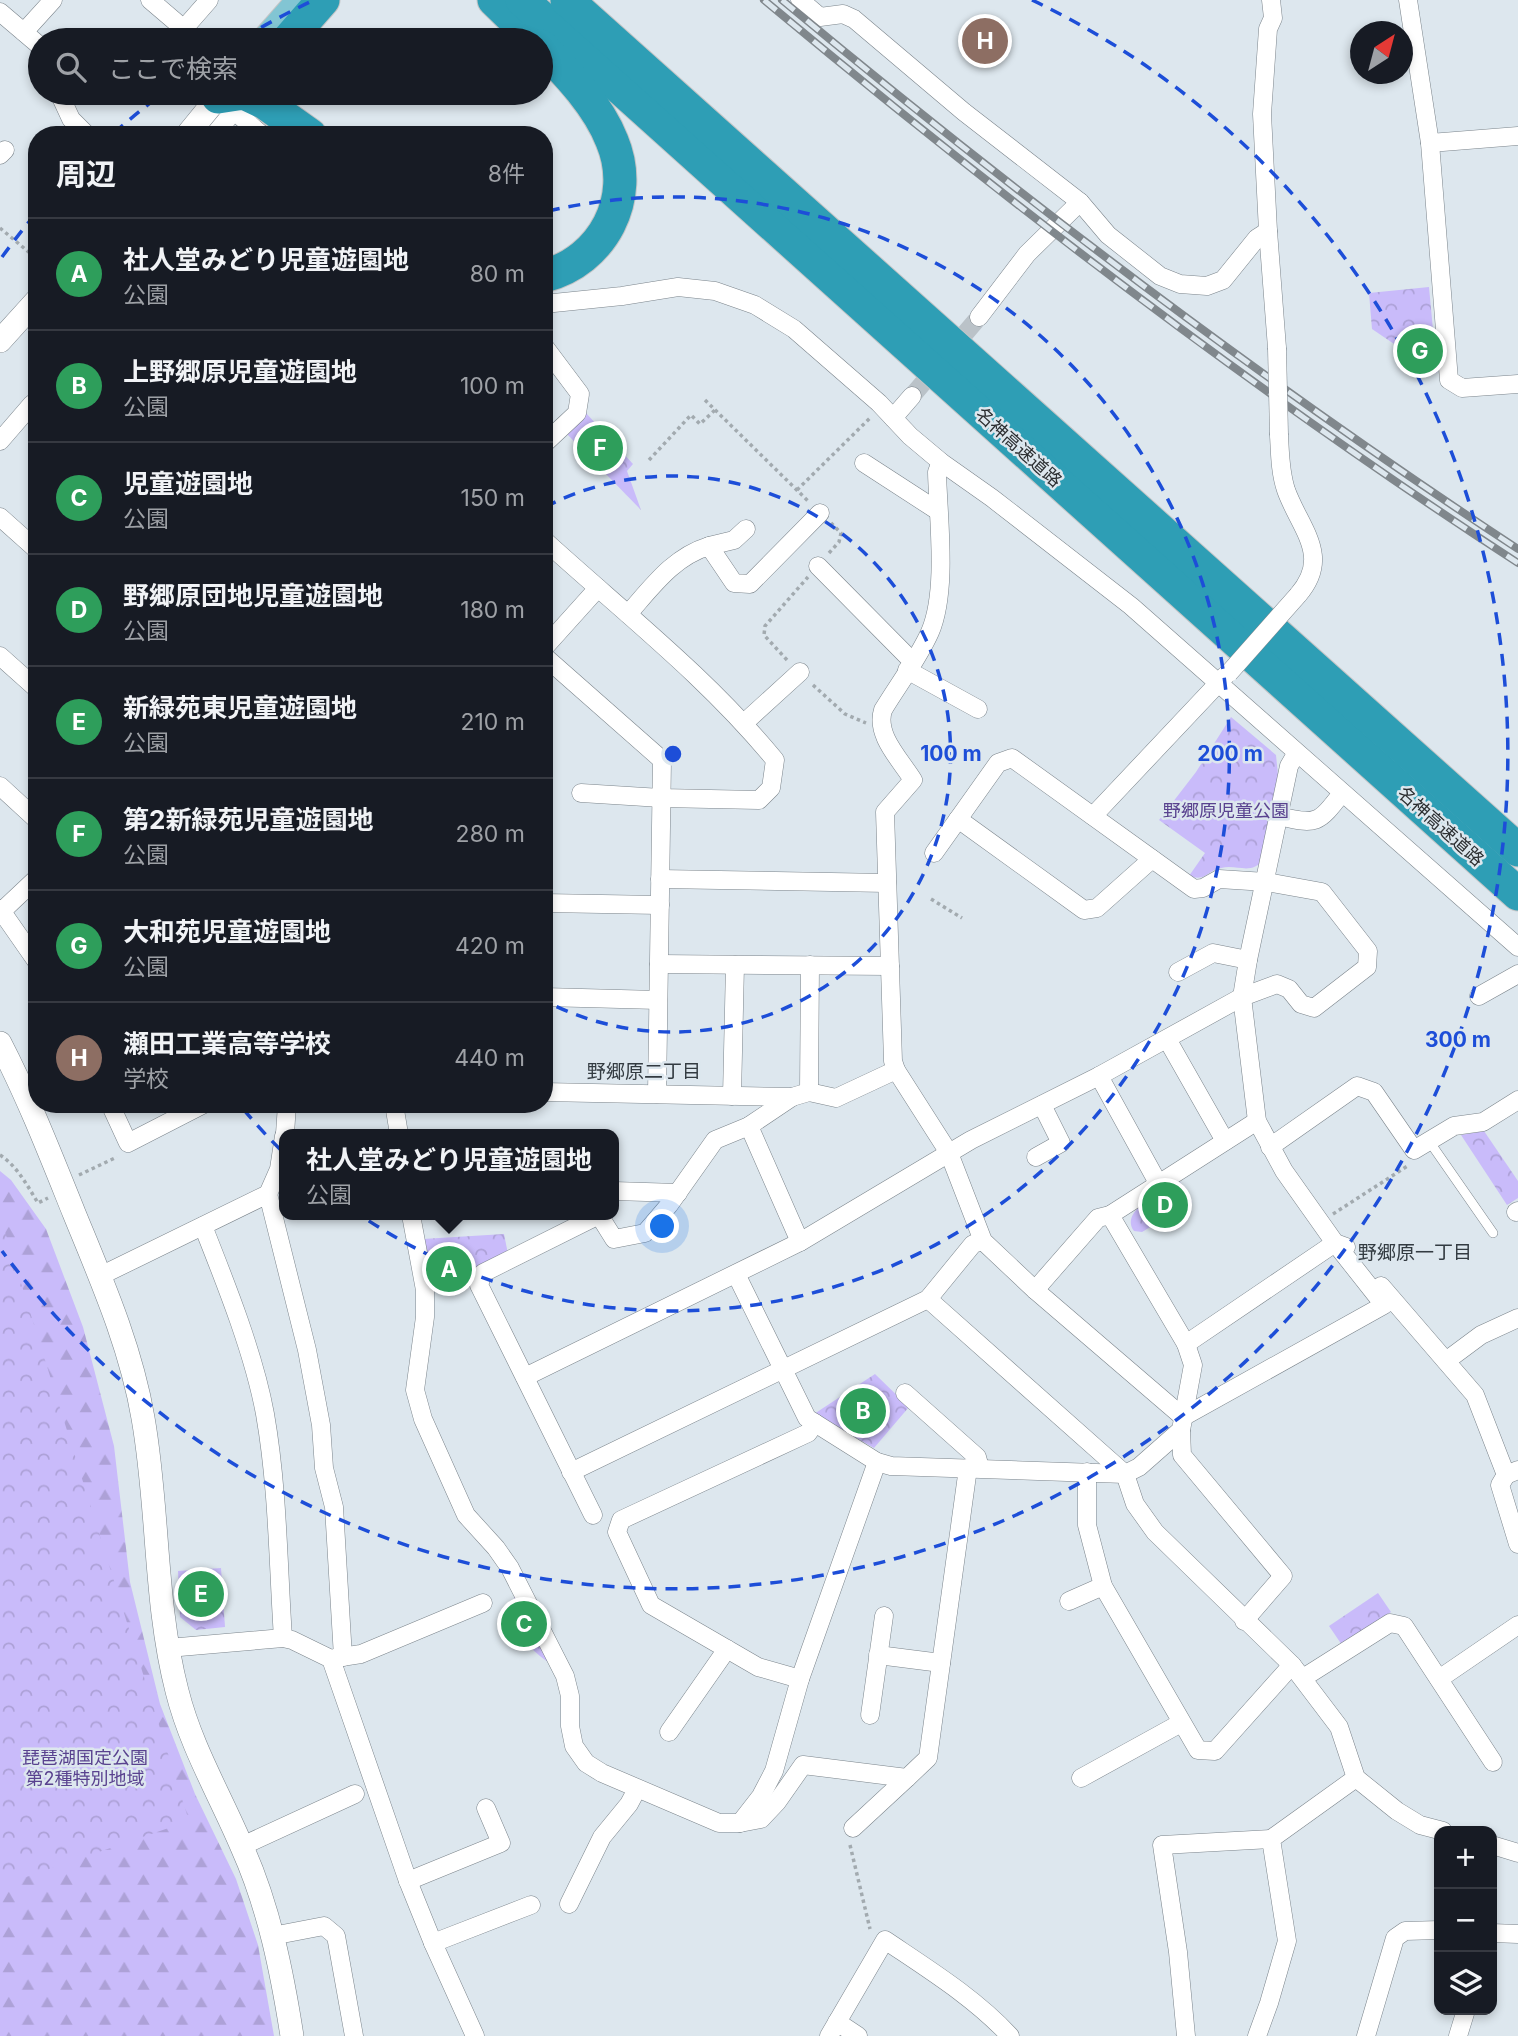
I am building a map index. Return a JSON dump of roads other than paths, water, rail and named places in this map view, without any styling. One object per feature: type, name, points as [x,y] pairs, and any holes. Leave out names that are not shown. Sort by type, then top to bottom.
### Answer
[{"type":"highway","points":[[299,28],[324,0]]},
{"type":"highway","points":[[494,0],[523,28]]},
{"type":"highway","name":"名神高速道路","points":[[522,0],[1518,894]]},
{"type":"highway","name":"名神高速道路","points":[[567,0],[1518,850]]},
{"type":"highway","points":[[553,60],[593,107],[612,141],[620,171],[617,206],[609,227],[586,256],[572,266],[553,273]]},
{"type":"highway","points":[[268,105],[299,126]]},
{"type":"highway","points":[[285,105],[304,126]]},
{"type":"main road","points":[[276,28],[301,0]]},
{"type":"street","points":[[24,32],[52,0]]},
{"type":"street","points":[[150,0],[173,28]]},
{"type":"street","points":[[185,28],[209,0]]},
{"type":"street","points":[[800,0],[820,17],[843,13],[855,19],[954,104],[1080,202],[1108,235],[1141,263],[1180,284],[1207,286],[1223,280],[1257,237],[1268,231]]},
{"type":"street","points":[[1093,816],[1224,678],[1309,583],[1315,566],[1304,529],[1286,490],[1280,461],[1277,348],[1262,114],[1268,29],[1273,18],[1271,0]]},
{"type":"street","points":[[1408,0],[1430,143],[1449,380],[1462,388],[1518,384]]},
{"type":"street","points":[[0,12],[28,36]]},
{"type":"street","points":[[65,105],[71,119],[78,126]]},
{"type":"street","points":[[197,126],[219,105]]},
{"type":"street","points":[[217,126],[223,105]]},
{"type":"street","points":[[229,105],[252,126]]},
{"type":"street","points":[[1430,143],[1518,136]]},
{"type":"street","points":[[979,317],[1027,254],[1080,202]]},
{"type":"street","points":[[553,303],[678,287],[715,291],[755,305],[794,329],[941,462],[992,498],[1224,678],[1296,754],[1518,947]]},
{"type":"street","points":[[0,341],[28,310]]},
{"type":"street","points":[[553,358],[580,394],[577,413],[553,436]]},
{"type":"street","points":[[888,412],[912,396]]},
{"type":"street","points":[[0,441],[28,409]]},
{"type":"street","points":[[941,462],[937,471],[940,567],[938,596],[930,631],[883,710],[880,720],[881,731],[914,780],[885,812],[892,1061],[949,1153],[983,1241],[1182,1423]]},
{"type":"street","points":[[864,463],[937,511]]},
{"type":"street","points":[[709,546],[734,583],[750,584],[820,513]]},
{"type":"street","points":[[0,517],[28,542]]},
{"type":"street","points":[[628,614],[665,571],[694,551],[734,540],[746,529]]},
{"type":"street","points":[[553,548],[694,672],[744,723],[775,760],[771,788],[759,800],[581,793]]},
{"type":"street","points":[[818,566],[909,665],[978,709]]},
{"type":"street","points":[[553,638],[598,588]]},
{"type":"street","points":[[0,656],[28,681]]},
{"type":"street","points":[[553,664],[662,760],[657,1094]]},
{"type":"street","points":[[744,723],[800,673]]},
{"type":"street","points":[[736,1274],[807,1418],[877,1462],[891,1466],[1125,1474],[1139,1467],[1182,1423],[1384,1304],[1335,1243],[1284,1171],[1257,1121],[1242,997],[1289,766],[1296,754]]},
{"type":"street","points":[[525,1377],[800,1242],[949,1153],[1099,1076],[1242,997],[1277,984],[1289,989],[1301,1004],[1314,1008],[1367,967],[1368,951],[1322,892],[1266,881],[1219,879],[1203,888],[1194,889],[1012,758],[998,763],[934,853]]},
{"type":"street","points":[[0,786],[28,812]]},
{"type":"street","points":[[1279,816],[1308,822],[1324,816],[1342,793]]},
{"type":"street","points":[[958,820],[1084,910],[1097,908],[1152,859]]},
{"type":"street","points":[[660,879],[887,883]]},
{"type":"street","points":[[28,886],[1,910],[28,949]]},
{"type":"street","points":[[553,903],[660,905]]},
{"type":"street","points":[[1178,972],[1213,953],[1248,960]]},
{"type":"street","points":[[659,964],[890,966]]},
{"type":"street","points":[[732,1096],[735,965]]},
{"type":"street","points":[[801,1095],[810,965]]},
{"type":"street","points":[[1479,996],[1518,974]]},
{"type":"street","points":[[553,997],[658,1000]]},
{"type":"street","points":[[1167,1039],[1225,1141]]},
{"type":"street","points":[[0,1042],[28,1108]]},
{"type":"street","points":[[553,1092],[801,1095],[836,1098],[896,1070]]},
{"type":"street","points":[[1099,1076],[1158,1183]]},
{"type":"street","points":[[1270,1147],[1357,1086],[1374,1092],[1422,1146],[1454,1126],[1483,1122],[1518,1100]]},
{"type":"street","points":[[602,1220],[614,1239],[645,1233],[678,1193],[715,1140],[749,1126],[801,1095]]},
{"type":"street","points":[[1036,1157],[1061,1143],[1042,1105]]},
{"type":"street","points":[[30,1113],[100,1276],[130,1367],[143,1416],[168,1648],[177,1692],[189,1735],[242,1846],[258,1887],[284,1983],[292,2036]]},
{"type":"street","points":[[114,1113],[128,1143],[186,1113]]},
{"type":"street","points":[[1035,1290],[1098,1218],[1110,1215],[1257,1121]]},
{"type":"street","points":[[749,1126],[800,1242]]},
{"type":"street","points":[[279,1169],[268,1194],[307,1350],[321,1425],[324,1468],[334,1507],[337,1658],[408,1881],[475,2036]]},
{"type":"street","points":[[619,1191],[678,1193]]},
{"type":"street","points":[[100,1276],[268,1194]]},
{"type":"street","points":[[1110,1215],[1186,1344],[1193,1365],[1182,1423],[1182,1455],[1283,1576],[1244,1621]]},
{"type":"street","points":[[411,1220],[414,1270],[425,1290],[425,1317],[415,1390],[423,1419],[466,1515],[510,1568],[565,1675],[570,1696],[570,1726],[574,1746],[586,1763],[637,1789],[719,1823],[761,1819],[777,1802],[803,1765],[907,1778]]},
{"type":"street","points":[[589,1220],[483,1273],[480,1285],[593,1516]]},
{"type":"street","points":[[204,1226],[228,1291],[265,1414],[272,1474],[283,1638]]},
{"type":"street","points":[[571,1472],[928,1299],[973,1244],[983,1241]]},
{"type":"street","points":[[1186,1344],[1335,1243]]},
{"type":"street","points":[[1335,1243],[1348,1248],[1475,1395],[1512,1472],[1500,1485],[1518,1544]]},
{"type":"street","points":[[928,1299],[1125,1474],[1135,1504],[1155,1532],[1297,1672],[1339,1727],[1356,1779],[1397,1811],[1420,1825],[1434,1829]]},
{"type":"street","points":[[1446,1361],[1481,1335],[1518,1318]]},
{"type":"street","points":[[853,1828],[928,1758],[977,1457],[905,1394]]},
{"type":"street","points":[[800,1679],[758,1667],[651,1605],[617,1532],[621,1520],[808,1433],[816,1423]]},
{"type":"street","points":[[740,1823],[761,1796],[774,1771],[800,1679],[877,1462]]},
{"type":"street","points":[[1087,1472],[1087,1525],[1103,1586],[1198,1750],[1215,1751],[1297,1672],[1390,1623],[1404,1626],[1493,1762]]},
{"type":"street","points":[[1069,1601],[1103,1586]]},
{"type":"street","points":[[168,1648],[283,1638],[337,1658],[361,1654],[483,1603]]},
{"type":"street","points":[[870,1715],[884,1616]]},
{"type":"street","points":[[1438,1679],[1518,1625]]},
{"type":"street","points":[[669,1732],[727,1650]]},
{"type":"street","points":[[878,1655],[942,1662]]},
{"type":"street","points":[[1081,1778],[1181,1723]]},
{"type":"street","points":[[1186,2036],[1178,1952],[1162,1845],[1271,1839],[1356,1779]]},
{"type":"street","points":[[569,1904],[602,1837],[629,1804],[637,1789]]},
{"type":"street","points":[[242,1846],[355,1794]]},
{"type":"street","points":[[408,1881],[500,1843],[486,1808]]},
{"type":"street","points":[[1257,2036],[1287,1941],[1271,1839]]},
{"type":"street","points":[[1497,1847],[1518,1853]]},
{"type":"street","points":[[433,1943],[531,1905]]},
{"type":"street","points":[[272,1936],[324,1926],[336,1936],[354,2036]]},
{"type":"street","points":[[1366,2036],[1395,1938],[1405,1931],[1434,1930]]},
{"type":"street","points":[[1497,1933],[1518,1934]]},
{"type":"street","points":[[858,2036],[833,2029],[886,1940],[940,1977],[1010,2036]]},
{"type":"street","points":[[1458,2036],[1464,2015]]},
{"type":"lane","points":[[1422,1146],[1493,1233]]},
{"type":"tunnel","points":[[912,396],[979,317]]},
{"type":"railway","points":[[764,0],[946,149],[1133,293],[1323,431],[1518,563]]},
{"type":"railway","points":[[782,0],[961,145],[1142,285],[1328,420],[1518,549]]},
{"type":"place","name":"瀬田工業高等学校","points":[[985,41]]},
{"type":"place","name":"大和苑児童遊園地","points":[[1420,351]]},
{"type":"place","name":"第2新緑苑児童遊園地","points":[[600,448]]},
{"type":"place","name":"野郷原団地児童遊園地","points":[[1165,1205]]},
{"type":"place","name":"社人堂みどり児童遊園地","points":[[449,1269]]},
{"type":"place","name":"上野郷原児童遊園地","points":[[863,1411]]},
{"type":"place","name":"新緑苑東児童遊園地","points":[[201,1594]]},
{"type":"place","name":"児童遊園地","points":[[524,1624]]},
{"type":"district","name":"野郷原二丁目","points":[[644,1071]]},
{"type":"district","name":"野郷原一丁目","points":[[1415,1252]]},
{"type":"park label","name":"野郷原児童公園","points":[[1226,810]]},
{"type":"park label","name":"琵琶湖国定公園 第2種特別地域","points":[[85,1767]]}]
